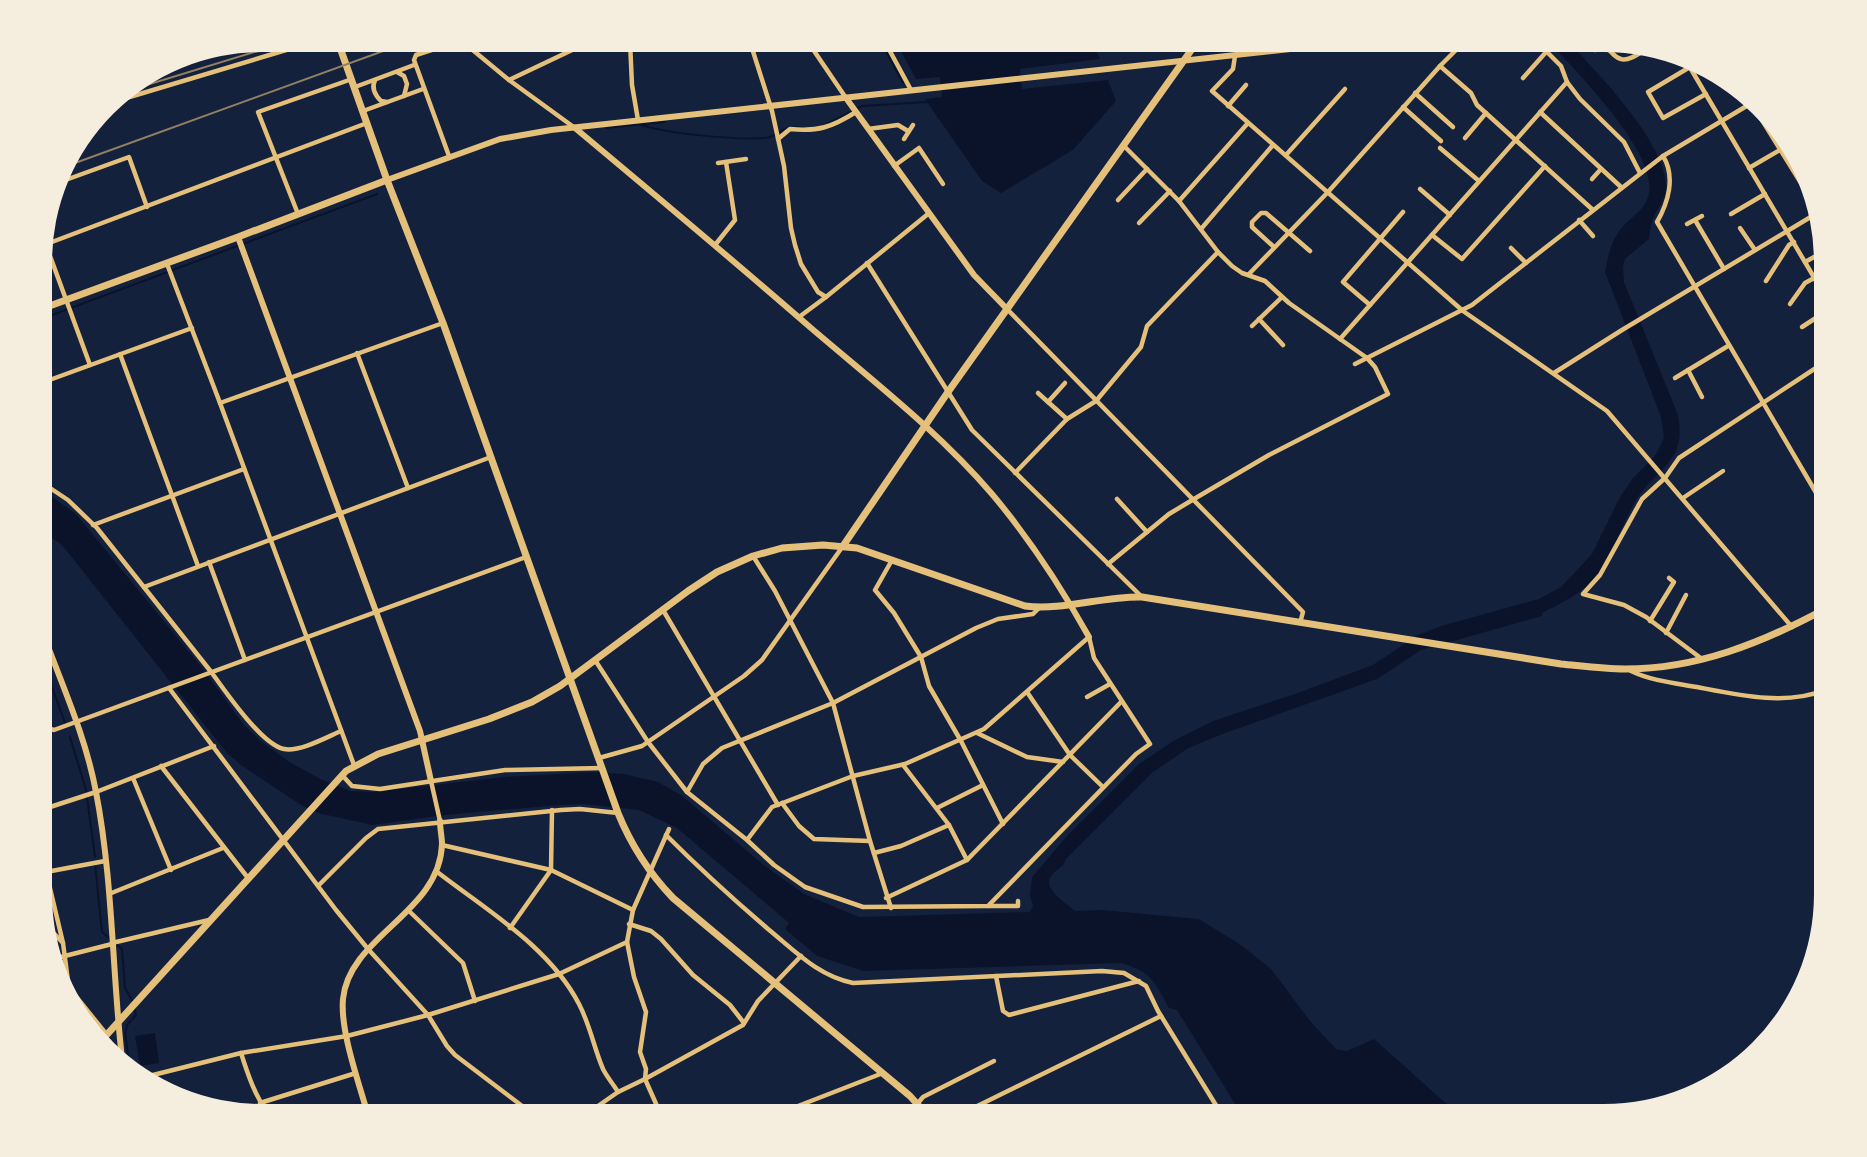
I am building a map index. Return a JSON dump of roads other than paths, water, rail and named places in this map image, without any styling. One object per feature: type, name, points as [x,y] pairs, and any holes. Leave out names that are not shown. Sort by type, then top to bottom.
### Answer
[{"type":"main road","points":[[843,546],[948,392],[1190,52]]},
{"type":"main road","points":[[342,53],[387,180],[443,323],[618,813],[631,841],[649,869],[681,905],[918,1103]]},
{"type":"main road","points":[[52,305],[167,264],[387,180]]},
{"type":"main road","points":[[106,1034],[339,777],[354,765],[378,754],[513,711],[548,694],[717,572],[753,556],[800,545],[843,546],[857,548],[1011,603],[1039,608],[1108,598],[1142,597],[1561,664],[1628,669],[1672,666],[1733,652],[1814,615]]},
{"type":"street","points":[[387,180],[500,139],[551,130],[1267,52]]},
{"type":"street","points":[[1249,274],[1328,192],[1454,52]]},
{"type":"street","points":[[1523,78],[1546,52]]},
{"type":"street","points":[[1548,52],[1561,66],[1567,82],[1580,99],[1624,142],[1640,173]]},
{"type":"street","points":[[136,95],[276,53]]},
{"type":"street","points":[[423,53],[414,57],[414,64],[450,156]]},
{"type":"street","points":[[476,53],[575,128],[800,317],[925,426],[992,494],[1070,603],[1089,637],[1094,658],[1150,744],[1136,754],[988,906]]},
{"type":"street","points":[[509,80],[567,53]]},
{"type":"street","points":[[630,53],[632,85],[638,120]]},
{"type":"street","points":[[754,53],[771,105],[784,166],[795,245],[801,264],[818,292],[826,297]]},
{"type":"street","points":[[815,53],[928,214],[974,275],[1303,612],[1300,623]]},
{"type":"street","points":[[891,53],[911,90]]},
{"type":"street","points":[[1611,53],[1618,60],[1627,61],[1637,55]]},
{"type":"street","points":[[1235,56],[1233,69],[1212,91],[1463,311],[1607,411],[1792,627]]},
{"type":"street","points":[[355,87],[414,64]]},
{"type":"street","points":[[1440,66],[1471,93],[1477,105],[1593,210]]},
{"type":"street","points":[[1686,69],[1648,92],[1663,118],[1706,94]]},
{"type":"street","points":[[394,72],[400,73],[406,80],[408,88],[404,96]]},
{"type":"street","points":[[1693,72],[1814,278],[1805,283],[1790,304]]},
{"type":"street","points":[[298,214],[258,112],[352,79]]},
{"type":"street","points":[[376,79],[373,87],[377,97],[381,101],[390,102]]},
{"type":"street","points":[[1340,339],[1567,82]]},
{"type":"street","points":[[1228,105],[1246,85]]},
{"type":"street","points":[[363,111],[423,89]]},
{"type":"street","points":[[1286,155],[1345,89]]},
{"type":"street","points":[[1415,93],[1454,127]]},
{"type":"street","points":[[1403,107],[1441,141]]},
{"type":"street","points":[[1355,364],[1463,311],[1663,156],[1745,107]]},
{"type":"street","points":[[778,139],[790,129],[806,131],[824,129],[856,112]]},
{"type":"street","points":[[1540,112],[1621,187]]},
{"type":"street","points":[[1465,138],[1486,113]]},
{"type":"street","points":[[54,242],[367,123]]},
{"type":"street","points":[[1179,201],[1248,123]]},
{"type":"street","points":[[868,129],[898,125],[908,131]]},
{"type":"street","points":[[904,139],[913,125]]},
{"type":"street","points":[[1771,135],[1794,172]]},
{"type":"street","points":[[1108,564],[1169,514],[1269,455],[1388,394],[1375,367],[1367,358],[1282,297],[1265,281],[1238,270],[1218,252],[1179,201],[1123,145]]},
{"type":"street","points":[[1201,229],[1274,145]]},
{"type":"street","points":[[894,166],[919,148],[944,184]]},
{"type":"street","points":[[1440,148],[1479,182]]},
{"type":"street","points":[[1749,168],[1780,150]]},
{"type":"street","points":[[1663,156],[1668,168],[1669,195],[1657,222],[1814,489]]},
{"type":"street","points":[[71,178],[129,157],[147,207]]},
{"type":"street","points":[[718,164],[746,159]]},
{"type":"street","points":[[715,245],[735,220],[726,162]]},
{"type":"street","points":[[1432,235],[1462,259],[1545,166]]},
{"type":"street","points":[[1118,200],[1147,169]]},
{"type":"street","points":[[1592,179],[1601,169]]},
{"type":"street","points":[[1420,189],[1450,215]]},
{"type":"street","points":[[1139,224],[1170,191]]},
{"type":"street","points":[[1731,214],[1764,194]]},
{"type":"street","points":[[1370,305],[1343,282],[1403,212]]},
{"type":"street","points":[[1274,247],[1252,227],[1252,222],[1261,213],[1266,213],[1310,251]]},
{"type":"street","points":[[800,317],[928,214]]},
{"type":"street","points":[[1688,224],[1702,216]]},
{"type":"street","points":[[1554,374],[1622,330],[1809,218]]},
{"type":"street","points":[[1580,220],[1593,236]]},
{"type":"street","points":[[1695,220],[1724,269]]},
{"type":"street","points":[[1740,228],[1755,250]]},
{"type":"street","points":[[238,237],[423,740],[440,821],[442,845],[436,871],[424,892],[408,911],[368,949],[347,981],[343,998],[343,1016],[365,1104]]},
{"type":"street","points":[[1766,281],[1789,245],[1794,242]]},
{"type":"street","points":[[1511,248],[1526,263]]},
{"type":"street","points":[[1015,473],[1067,419],[1096,401],[1141,347],[1147,326],[1218,252]]},
{"type":"street","points":[[1805,262],[1814,257]]},
{"type":"street","points":[[867,263],[972,430],[1142,597]]},
{"type":"street","points":[[52,264],[90,365]]},
{"type":"street","points":[[167,264],[354,765]]},
{"type":"street","points":[[1252,326],[1282,297]]},
{"type":"street","points":[[1802,327],[1814,319]]},
{"type":"street","points":[[1259,320],[1283,345]]},
{"type":"street","points":[[220,402],[443,323]]},
{"type":"street","points":[[52,379],[192,328]]},
{"type":"street","points":[[1276,338],[1282,332]]},
{"type":"street","points":[[1674,378],[1728,346]]},
{"type":"street","points":[[357,353],[408,488]]},
{"type":"street","points":[[120,354],[198,566]]},
{"type":"street","points":[[1702,660],[1650,621],[1624,605],[1583,594],[1600,575],[1642,499],[1665,478],[1679,458],[1814,369]]},
{"type":"street","points":[[1688,370],[1702,398]]},
{"type":"street","points":[[1048,402],[1065,383]]},
{"type":"street","points":[[1038,393],[1067,419]]},
{"type":"street","points":[[144,587],[491,457]]},
{"type":"street","points":[[93,525],[171,494],[244,469]]},
{"type":"street","points":[[1683,498],[1723,471]]},
{"type":"street","points":[[52,489],[68,500],[93,525],[247,720],[281,749],[299,748],[341,731]]},
{"type":"street","points":[[1117,499],[1147,532]]},
{"type":"street","points":[[1118,513],[1124,507]]},
{"type":"street","points":[[600,758],[642,746],[715,696],[762,660],[843,546]]},
{"type":"street","points":[[753,556],[791,620],[833,703],[886,898],[891,908]]},
{"type":"street","points":[[52,729],[526,557]]},
{"type":"street","points":[[892,560],[875,590],[894,614],[921,657],[929,686],[961,741],[1004,824]]},
{"type":"street","points":[[209,562],[245,660]]},
{"type":"street","points":[[1650,621],[1667,588],[1674,582],[1668,578]]},
{"type":"street","points":[[1666,633],[1686,595]]},
{"type":"street","points":[[687,792],[703,764],[722,748],[833,703],[976,628],[998,619],[1033,614],[1039,608]]},
{"type":"street","points":[[663,610],[780,804],[799,826],[814,839],[870,841]]},
{"type":"street","points":[[747,840],[772,807],[853,776],[903,765],[984,729],[1089,637]]},
{"type":"street","points":[[52,658],[87,755],[96,792],[105,861],[121,1049]]},
{"type":"street","points":[[595,660],[648,742],[687,792],[774,865],[805,887],[863,907],[1018,906],[1018,901]]},
{"type":"street","points":[[1628,669],[1648,679],[1761,697],[1803,696],[1814,693]]},
{"type":"street","points":[[1087,697],[1110,684]]},
{"type":"street","points":[[169,688],[368,949],[428,1015],[447,1046],[520,1104]]},
{"type":"street","points":[[1027,692],[1070,755],[1103,787]]},
{"type":"street","points":[[886,898],[967,860],[1121,702]]},
{"type":"street","points":[[977,733],[1027,757],[1063,762]]},
{"type":"street","points":[[52,806],[96,792],[214,746]]},
{"type":"street","points":[[903,765],[949,825],[967,860]]},
{"type":"street","points":[[161,766],[248,878]]},
{"type":"street","points":[[339,777],[352,786],[380,789],[506,770],[603,768]]},
{"type":"street","points":[[133,778],[171,870]]},
{"type":"street","points":[[937,808],[983,785]]},
{"type":"street","points":[[319,885],[378,829],[552,810],[580,809],[618,813]]},
{"type":"street","points":[[510,928],[551,870],[552,810]]},
{"type":"street","points":[[874,853],[901,846],[949,825]]},
{"type":"street","points":[[656,1104],[645,1079],[646,1069],[640,1052],[646,1012],[634,977],[627,942],[633,910],[649,869],[669,829]]},
{"type":"street","points":[[666,835],[718,886],[801,956],[818,969],[837,979],[853,982],[1102,971],[1124,974],[1139,981],[1146,986],[1161,1016],[1215,1104]]},
{"type":"street","points":[[442,845],[551,870],[633,910]]},
{"type":"street","points":[[108,894],[223,848]]},
{"type":"street","points":[[52,871],[105,861]]},
{"type":"street","points":[[436,871],[541,953],[560,974],[579,1003],[603,1070],[618,1092]]},
{"type":"street","points":[[52,898],[63,943],[66,967]]},
{"type":"street","points":[[408,911],[463,963],[475,1001]]},
{"type":"street","points":[[64,955],[210,920]]},
{"type":"street","points":[[629,924],[651,931],[661,939],[693,975],[729,1005],[744,1023]]},
{"type":"street","points":[[57,937],[63,943]]},
{"type":"street","points":[[155,1074],[241,1053],[347,1036],[428,1015],[560,974],[627,942]]},
{"type":"street","points":[[601,1104],[618,1092],[744,1023],[758,1000],[801,956]]},
{"type":"street","points":[[996,976],[1003,1011],[1009,1015],[1139,981]]},
{"type":"street","points":[[981,1104],[1161,1016]]},
{"type":"street","points":[[241,1053],[260,1103],[357,1073]]},
{"type":"street","points":[[918,1103],[923,1096],[994,1061]]},
{"type":"street","points":[[803,1104],[883,1073]]},
{"type":"water","points":[[1097,52],[1100,59],[1020,69],[1022,89],[1108,80],[1116,101],[1073,150],[1001,193],[982,181],[925,99],[942,97],[940,77],[916,79],[902,53]]},
{"type":"water","points":[[1558,52],[1578,52],[1596,72],[1643,130],[1663,169],[1666,192],[1652,221],[1649,239],[1625,259],[1623,267],[1624,282],[1678,415],[1680,428],[1676,451],[1638,497],[1600,572],[1587,586],[1542,613],[1542,616],[1421,650],[1377,679],[1217,736],[1187,749],[1153,772],[1066,859],[1050,879],[1049,884],[1055,894],[1075,911],[1102,910],[1199,919],[1241,945],[1271,969],[1310,1021],[1336,1049],[1347,1051],[1374,1039],[1447,1104],[1235,1104],[1177,1010],[1169,1008],[1155,984],[1146,974],[1121,963],[864,971],[817,956],[785,929],[789,923],[677,828],[639,810],[582,804],[560,805],[445,815],[372,825],[318,813],[301,805],[227,753],[62,545],[52,538],[52,497],[76,514],[203,669],[244,725],[288,761],[320,779],[351,791],[373,792],[504,777],[593,772],[624,774],[658,782],[681,795],[765,866],[804,894],[859,917],[1030,912],[1033,906],[1030,896],[1032,877],[1068,835],[1139,764],[1175,740],[1213,721],[1373,665],[1418,635],[1441,626],[1539,599],[1561,587],[1592,554],[1620,497],[1633,478],[1655,456],[1664,438],[1661,417],[1605,272],[1616,235],[1646,202],[1649,180],[1642,160],[1630,138],[1614,115]]},
{"type":"water","points":[[155,1033],[159,1063],[140,1064],[135,1036]]},
{"type":"waterway","points":[[887,53],[903,83]]},
{"type":"waterway","points":[[827,124],[862,106],[927,102]]},
{"type":"waterway","points":[[606,128],[665,122]]},
{"type":"waterway","points":[[641,125],[685,134],[752,138],[770,137],[790,128],[804,128]]},
{"type":"waterway","points":[[52,315],[377,194]]},
{"type":"waterway","points":[[52,687],[65,723]]},
{"type":"waterway","points":[[70,737],[86,790],[95,857]]},
{"type":"waterway","points":[[95,864],[102,932],[112,940]]},
{"type":"waterway","points":[[116,944],[122,949],[125,988],[133,1002]]},
{"type":"waterway","points":[[128,1055],[125,1034],[127,1025],[136,1015],[134,1007]]},
{"type":"railway","points":[[156,82],[251,53]]},
{"type":"railway","points":[[79,162],[378,53]]}]
